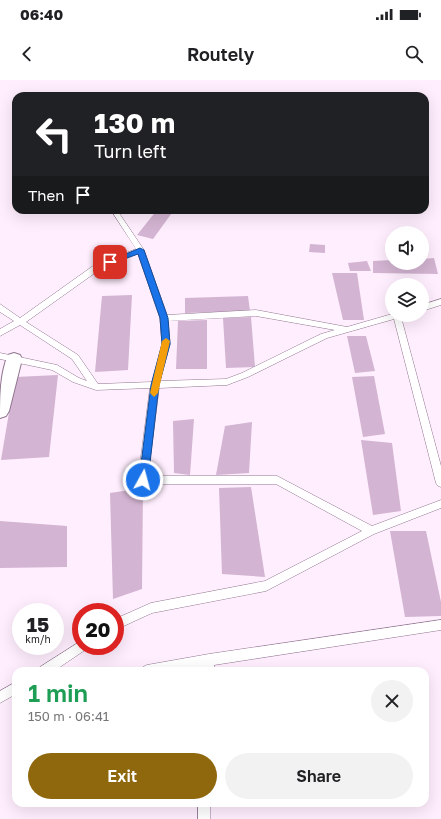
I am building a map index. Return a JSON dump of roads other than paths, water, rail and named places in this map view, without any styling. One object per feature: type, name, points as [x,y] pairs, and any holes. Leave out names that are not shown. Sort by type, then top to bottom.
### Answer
[{"type":"street","points":[[0,411],[7,357]]},
{"type":"lane","points":[[117,214],[140,250],[164,318],[166,344],[155,385],[143,480],[277,480],[371,531]]},
{"type":"lane","points":[[0,333],[21,321],[96,268],[140,250]]},
{"type":"lane","points":[[429,306],[441,302]]},
{"type":"lane","points":[[0,307],[2,310],[75,357],[96,387]]},
{"type":"lane","points":[[164,318],[256,313],[347,330]]},
{"type":"lane","points":[[7,357],[54,367],[76,380],[96,387],[227,382],[245,375],[324,336],[385,320]]},
{"type":"lane","points":[[400,322],[441,483]]},
{"type":"lane","points":[[124,621],[151,608],[266,586],[371,531],[441,504]]},
{"type":"lane","points":[[188,667],[208,665],[441,625]]},
{"type":"lane","points":[[50,667],[72,652]]},
{"type":"lane","points":[[0,697],[12,690]]},
{"type":"lane","points":[[0,697],[12,695]]},
{"type":"lane","points":[[204,807],[204,819]]}]
